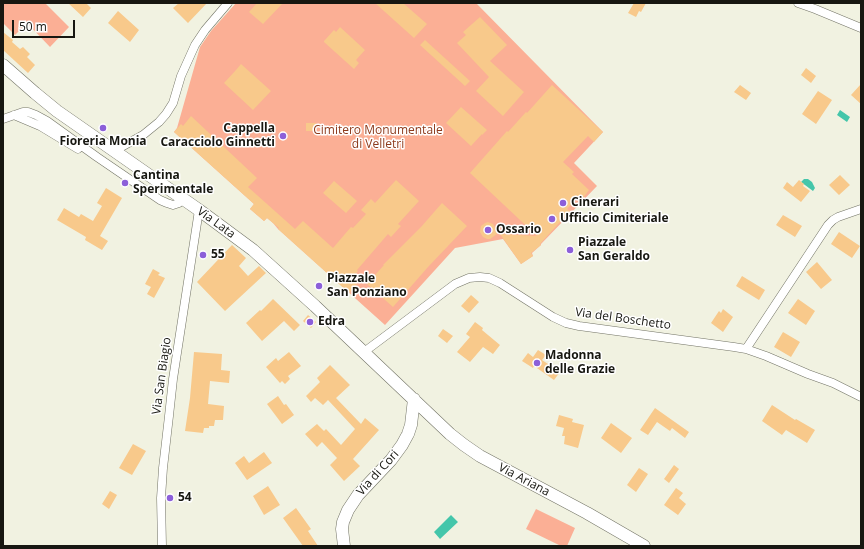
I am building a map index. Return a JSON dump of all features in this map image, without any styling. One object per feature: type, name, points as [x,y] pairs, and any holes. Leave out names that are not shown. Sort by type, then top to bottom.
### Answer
[{"type":"main road","name":"Via Lata","points":[[3,65],[57,111],[184,199],[248,246],[271,265],[414,399]]},
{"type":"main road","name":"Via di Cori","points":[[344,546],[342,526],[348,510],[358,495],[391,460],[402,445],[411,424],[414,399]]},
{"type":"main road","name":"Via Ariana","points":[[414,399],[454,438],[475,453],[644,546]]},
{"type":"street","points":[[114,151],[143,135],[166,114],[172,105],[181,76],[194,45],[228,3]]},
{"type":"street","points":[[798,3],[861,28]]},
{"type":"street","points":[[3,119],[26,112],[34,113],[163,202],[173,204],[179,203],[184,199]]},
{"type":"street","points":[[746,349],[832,220],[861,209]]},
{"type":"street","name":"Via San Biagio","points":[[162,546],[162,493],[168,422],[174,372],[199,210]]},
{"type":"street","name":"Via del Boschetto","points":[[364,352],[455,284],[475,276],[489,278],[500,283],[556,318],[571,324],[746,349],[766,356],[861,397]]},
{"type":"green space","points":[[3,3],[45,3],[69,27],[50,47],[27,23],[15,35],[3,23]]},
{"type":"green space","name":"Cimitero Monumentale di Velletri","points":[[236,3],[476,3],[603,132],[574,163],[597,186],[532,253],[533,256],[521,264],[503,239],[455,248],[385,325],[273,223],[267,218],[264,221],[250,209],[254,204],[174,132],[177,128],[200,47],[211,31]]},
{"type":"green space","points":[[536,509],[575,528],[567,546],[561,546],[526,529]]},
{"type":"water","points":[[840,110],[850,117],[847,122],[837,115]]},
{"type":"water","points":[[804,179],[808,179],[812,182],[815,188],[813,191],[801,182]]},
{"type":"water","points":[[451,515],[458,522],[440,539],[434,532]]},
{"type":"building","points":[[68,3],[86,3],[91,8],[83,17]]},
{"type":"building","points":[[179,3],[207,3],[188,23],[173,8]]},
{"type":"building","points":[[257,3],[283,3],[263,24],[249,12]]},
{"type":"building","points":[[375,3],[403,3],[427,24],[414,38]]},
{"type":"building","points":[[634,3],[646,3],[636,17],[628,13]]},
{"type":"building","points":[[118,11],[139,30],[130,42],[108,23]]},
{"type":"building","points":[[480,17],[507,45],[490,61],[524,92],[503,116],[476,91],[489,77],[457,43],[466,35],[463,32]]},
{"type":"building","points":[[340,27],[365,50],[356,60],[359,63],[354,69],[324,42],[334,30],[336,32]]},
{"type":"building","points":[[3,32],[13,40],[12,42],[20,49],[23,47],[30,54],[27,57],[35,65],[28,73],[3,50]]},
{"type":"building","points":[[425,40],[470,81],[465,86],[420,45]]},
{"type":"building","points":[[241,64],[271,91],[253,110],[224,83]]},
{"type":"building","points":[[806,68],[816,76],[811,83],[801,75]]},
{"type":"building","points":[[861,84],[861,104],[851,95]]},
{"type":"building","points":[[552,85],[603,132],[594,142],[588,136],[563,162],[574,172],[572,174],[589,190],[583,198],[580,195],[567,209],[570,211],[540,244],[541,245],[531,253],[533,256],[521,264],[500,234],[537,236],[470,173],[507,131],[508,132],[526,112],[527,113]]},
{"type":"building","points":[[740,85],[751,93],[746,100],[734,92]]},
{"type":"building","points":[[818,91],[832,100],[816,124],[802,114]]},
{"type":"building","points":[[461,107],[487,130],[471,146],[446,123]]},
{"type":"building","points":[[191,116],[257,178],[248,187],[295,229],[303,221],[333,248],[351,227],[353,228],[366,214],[361,210],[371,199],[375,203],[396,180],[419,201],[398,224],[401,226],[391,237],[388,234],[357,270],[358,271],[351,279],[357,284],[349,293],[278,229],[279,228],[267,218],[264,221],[250,209],[254,204],[174,132],[181,124],[183,126]]},
{"type":"building","points":[[306,123],[316,123],[316,131],[306,131]]},
{"type":"building","points":[[840,175],[850,185],[839,195],[829,185]]},
{"type":"building","points":[[799,180],[804,184],[803,186],[810,191],[801,202],[783,188],[787,182],[793,187]]},
{"type":"building","points":[[334,181],[357,201],[346,213],[323,193]]},
{"type":"building","points":[[106,188],[122,198],[100,236],[108,241],[102,250],[85,240],[86,237],[57,220],[64,208],[79,217],[81,214],[93,221],[102,206],[97,203]]},
{"type":"building","points":[[442,203],[467,226],[393,307],[367,284]]},
{"type":"building","points":[[783,215],[802,226],[795,237],[776,225]]},
{"type":"building","name":"Ossario","points":[[488,222],[493,224],[497,234],[490,239],[483,237],[480,232],[481,226]]},
{"type":"building","points":[[839,232],[860,246],[852,258],[831,244]]},
{"type":"building","points":[[232,245],[246,258],[239,266],[248,276],[259,266],[266,273],[225,311],[197,282]]},
{"type":"building","points":[[817,262],[832,280],[821,289],[806,272]]},
{"type":"building","points":[[153,269],[160,273],[158,275],[165,278],[154,298],[147,294],[151,287],[145,284]]},
{"type":"building","points":[[742,276],[765,290],[759,300],[736,286]]},
{"type":"building","points":[[471,295],[479,302],[469,313],[461,306]]},
{"type":"building","points":[[273,299],[300,325],[294,331],[284,321],[262,341],[246,323]]},
{"type":"building","points":[[798,299],[815,311],[806,325],[788,313]]},
{"type":"building","points":[[723,309],[733,317],[723,332],[711,323],[719,311],[721,313]]},
{"type":"building","name":"Edra","points":[[308,315],[316,322],[311,328],[303,321]]},
{"type":"building","points":[[475,322],[500,345],[493,354],[483,347],[470,362],[457,352],[470,337],[466,334]]},
{"type":"building","points":[[443,329],[453,336],[447,343],[438,336]]},
{"type":"building","points":[[783,332],[800,342],[791,357],[774,347]]},
{"type":"building","name":"Madonna delle Grazie","points":[[538,350],[546,355],[542,360],[560,372],[554,380],[534,366],[533,368],[522,361],[528,353],[533,357]]},
{"type":"building","points":[[194,352],[222,354],[221,370],[230,371],[229,383],[210,381],[208,404],[224,406],[223,420],[215,420],[214,426],[204,428],[203,433],[185,431],[190,398]]},
{"type":"building","points":[[289,352],[301,366],[288,376],[290,379],[285,384],[282,381],[280,383],[266,367],[276,358],[278,361]]},
{"type":"building","points":[[330,365],[350,385],[336,398],[361,424],[365,418],[379,430],[353,459],[360,466],[344,481],[330,465],[337,458],[322,442],[317,447],[305,434],[317,424],[324,431],[326,429],[341,445],[355,429],[328,400],[323,405],[315,398],[311,402],[306,396],[320,382],[317,378]]},
{"type":"building","points":[[278,396],[284,405],[286,404],[294,415],[282,424],[267,404]]},
{"type":"building","points":[[772,405],[795,420],[796,419],[815,430],[807,443],[786,430],[782,435],[762,421]]},
{"type":"building","points":[[655,408],[689,432],[685,438],[672,428],[670,431],[657,422],[648,435],[640,430]]},
{"type":"building","points":[[559,415],[573,419],[572,422],[584,425],[578,448],[564,444],[565,436],[562,436],[564,428],[556,426]]},
{"type":"building","points":[[611,423],[632,438],[621,453],[601,438]]},
{"type":"building","points":[[133,444],[146,451],[132,475],[119,468]]},
{"type":"building","points":[[264,452],[272,463],[247,480],[235,463],[244,456],[249,463]]},
{"type":"building","points":[[674,465],[679,469],[669,483],[664,479]]},
{"type":"building","points":[[639,468],[648,474],[636,492],[627,485]]},
{"type":"building","points":[[268,486],[280,505],[264,515],[253,496]]},
{"type":"building","points":[[676,488],[683,493],[679,498],[686,504],[678,515],[664,505]]},
{"type":"building","points":[[110,491],[117,495],[109,509],[102,504]]},
{"type":"building","points":[[296,508],[311,529],[308,531],[318,546],[303,546],[283,518]]},
{"type":"place","name":"Fioreria Monia","points":[[103,128]]},
{"type":"place","name":"Cappella Caracciolo Ginnetti","points":[[283,136]]},
{"type":"place","name":"Cantina Sperimentale","points":[[125,183]]},
{"type":"place","name":"Cinerari","points":[[563,203]]},
{"type":"place","name":"Ufficio Cimiteriale","points":[[552,219]]},
{"type":"place","name":"Ossario","points":[[488,230]]},
{"type":"place","name":"Piazzale San Geraldo","points":[[570,250]]},
{"type":"place","name":"55","points":[[203,255]]},
{"type":"place","name":"Piazzale San Ponziano","points":[[319,286]]},
{"type":"place","name":"Edra","points":[[310,322]]},
{"type":"place","name":"Madonna delle Grazie","points":[[537,363]]},
{"type":"place","name":"54","points":[[170,498]]}]
